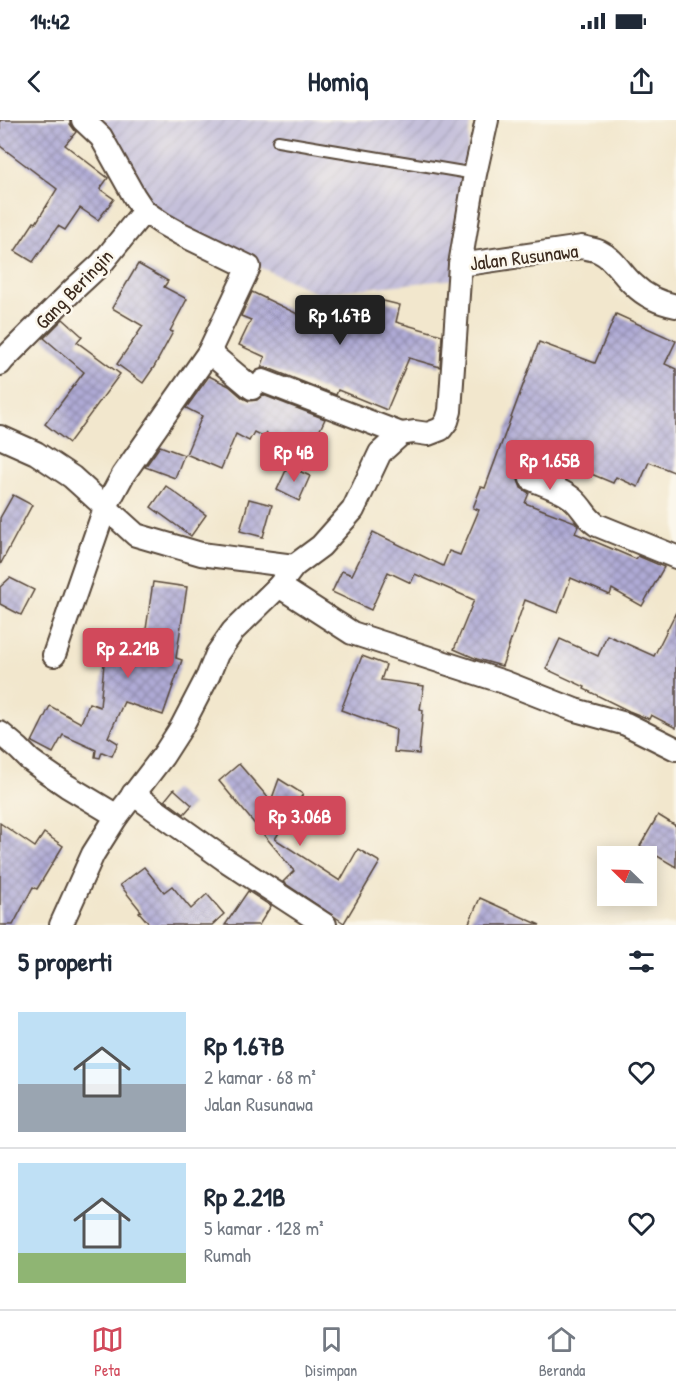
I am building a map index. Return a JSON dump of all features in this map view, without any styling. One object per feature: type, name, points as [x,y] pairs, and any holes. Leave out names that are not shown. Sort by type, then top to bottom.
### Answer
[{"type":"street","points":[[54,655],[105,508],[123,475],[209,352],[249,267],[179,233],[144,211],[100,137],[83,120]]},
{"type":"street","points":[[209,352],[258,385],[400,434],[414,432],[428,434],[441,429],[450,411],[460,265],[475,174],[487,120]]},
{"type":"street","name":"Gang Beringin","points":[[0,364],[102,263],[144,211]]},
{"type":"street","name":"Jalan Rusunawa","points":[[460,265],[582,247],[601,252],[614,262],[634,286],[660,303],[676,306]]},
{"type":"street","points":[[61,925],[93,854],[117,816],[163,756],[181,728],[217,654],[233,631],[279,586],[294,566],[321,546],[353,510],[380,453],[400,434]]},
{"type":"street","points":[[0,437],[36,453],[72,477],[136,535],[201,554],[294,566]]},
{"type":"street","points":[[531,479],[574,500],[588,519],[597,525],[676,557]]},
{"type":"street","points":[[279,586],[352,633],[504,682],[575,710],[626,724],[676,749]]},
{"type":"street","points":[[0,733],[45,771],[117,816]]},
{"type":"street","points":[[133,794],[224,859],[325,925]]},
{"type":"lane","points":[[278,141],[475,174]]},
{"type":"shaded area","points":[[79,120],[470,120],[457,279],[317,293],[145,215]]},
{"type":"building","points":[[0,120],[70,120],[76,132],[65,145],[108,178],[100,189],[114,199],[98,220],[80,208],[65,230],[58,226],[33,262],[15,251],[57,189],[0,146]]},
{"type":"building","points":[[138,264],[168,281],[164,287],[187,299],[170,331],[173,332],[143,383],[117,364],[143,326],[112,308]]},
{"type":"building","points":[[252,292],[318,324],[326,298],[368,310],[371,298],[400,305],[396,322],[442,335],[440,367],[409,358],[387,410],[338,390],[336,395],[268,368],[261,368],[265,357],[239,345],[251,320],[241,316]]},
{"type":"building","points":[[616,314],[676,341],[665,364],[676,369],[676,473],[649,462],[638,487],[616,477],[613,483],[543,454],[538,467],[523,468],[518,480],[521,488],[529,493],[525,503],[575,522],[578,526],[575,533],[636,559],[638,556],[664,567],[642,606],[612,589],[610,595],[571,578],[558,613],[525,600],[502,666],[454,649],[474,600],[415,574],[411,583],[388,572],[371,610],[332,592],[342,571],[352,575],[373,532],[443,566],[449,551],[460,555],[479,510],[473,508],[481,487],[485,488],[539,342],[595,363]]},
{"type":"building","points":[[63,319],[82,336],[77,342],[120,374],[69,443],[45,424],[84,372],[44,338]]},
{"type":"building","points":[[209,376],[229,386],[249,401],[257,400],[263,395],[325,419],[307,457],[265,438],[267,432],[264,437],[254,432],[249,441],[236,434],[221,469],[186,454],[202,416],[186,408]]},
{"type":"building","points":[[160,446],[184,455],[175,478],[145,467]]},
{"type":"building","points":[[288,466],[310,476],[299,501],[277,490]]},
{"type":"building","points":[[166,486],[206,515],[191,536],[151,507]]},
{"type":"building","points":[[13,495],[32,505],[0,565],[0,518]]},
{"type":"building","points":[[249,499],[272,505],[263,537],[240,531]]},
{"type":"building","points":[[10,578],[34,590],[21,615],[0,604],[0,587]]},
{"type":"building","points":[[153,582],[187,587],[176,658],[182,660],[163,715],[124,702],[108,737],[118,743],[112,756],[102,752],[100,758],[95,757],[96,750],[63,735],[53,753],[32,742],[50,706],[81,723],[89,703],[100,707],[105,653],[142,656]]},
{"type":"building","points":[[676,612],[676,728],[651,715],[649,719],[629,711],[546,669],[560,639],[598,656],[607,635],[654,656]]},
{"type":"building","points":[[362,656],[386,665],[381,680],[424,686],[420,709],[423,710],[419,754],[394,752],[396,730],[341,710]]},
{"type":"building","points":[[239,764],[271,801],[279,779],[303,794],[275,839],[340,881],[358,849],[380,862],[344,923],[283,882],[294,871],[219,781]]},
{"type":"building","points":[[174,789],[192,805],[184,814],[165,800]]},
{"type":"building","points":[[658,815],[676,826],[676,867],[657,856],[657,846],[640,846]]},
{"type":"building","points":[[0,823],[35,847],[44,833],[63,846],[37,889],[33,887],[13,925],[0,925]]},
{"type":"building","points":[[144,867],[164,892],[172,886],[191,909],[207,894],[224,914],[212,925],[150,925],[120,885]]},
{"type":"building","points":[[248,891],[271,906],[259,925],[225,925]]},
{"type":"building","points":[[480,898],[540,925],[468,925]]}]
